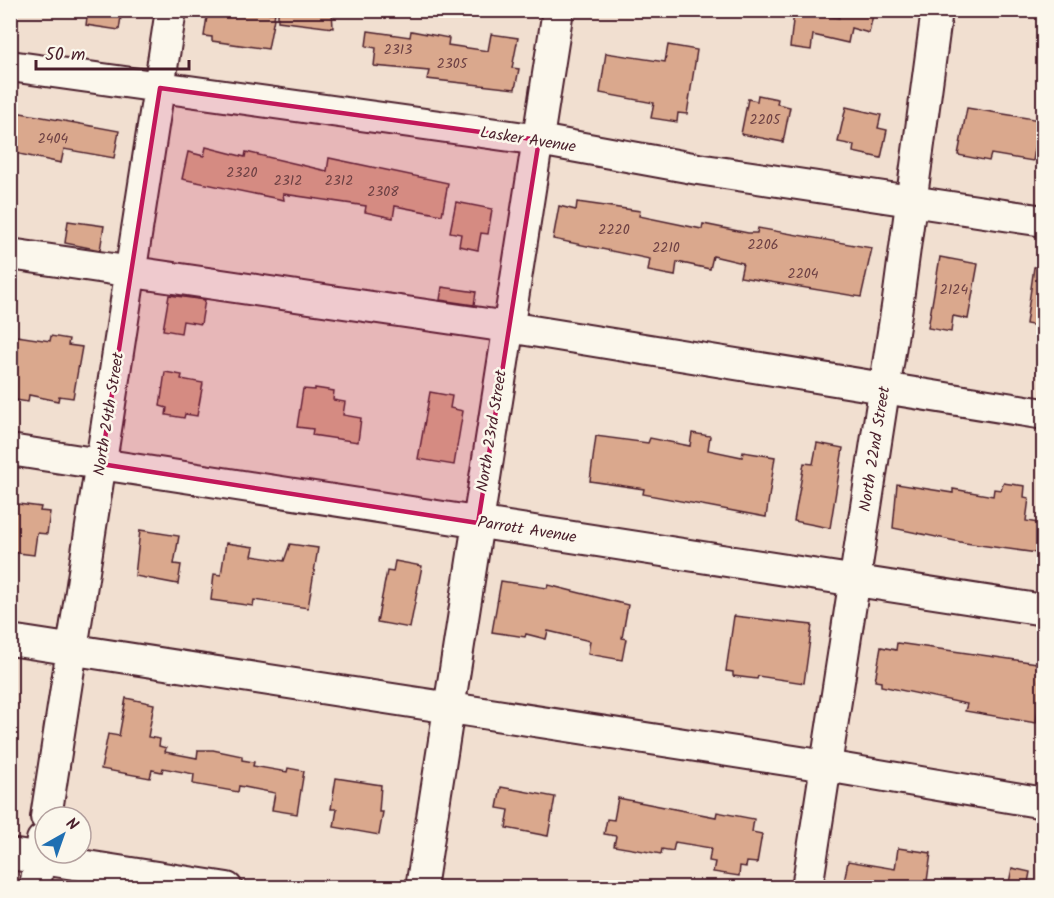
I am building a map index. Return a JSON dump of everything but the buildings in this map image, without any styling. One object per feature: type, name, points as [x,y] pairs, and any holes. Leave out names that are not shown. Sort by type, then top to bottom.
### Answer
[{"type":"street","name":"North 24th Street","points":[[47,805],[171,10]]},
{"type":"street","name":"North 23rd Street","points":[[421,888],[558,10]]},
{"type":"street","name":"North 22nd Street","points":[[807,888],[885,387],[937,10]]},
{"type":"street","name":"Lasker Avenue","points":[[10,66],[539,140],[698,169],[1044,221]]},
{"type":"street","points":[[10,254],[508,327],[1044,414]]},
{"type":"street","name":"Parrott Avenue","points":[[10,450],[1044,610]]},
{"type":"street","points":[[10,640],[826,766],[1044,803]]},
{"type":"street","name":"North 24th Street","points":[[33,841],[25,856],[35,888]]},
{"type":"street","points":[[25,856],[227,888]]},
{"type":"highlighted area","points":[[160,88],[539,140],[478,523],[101,464]]}]
